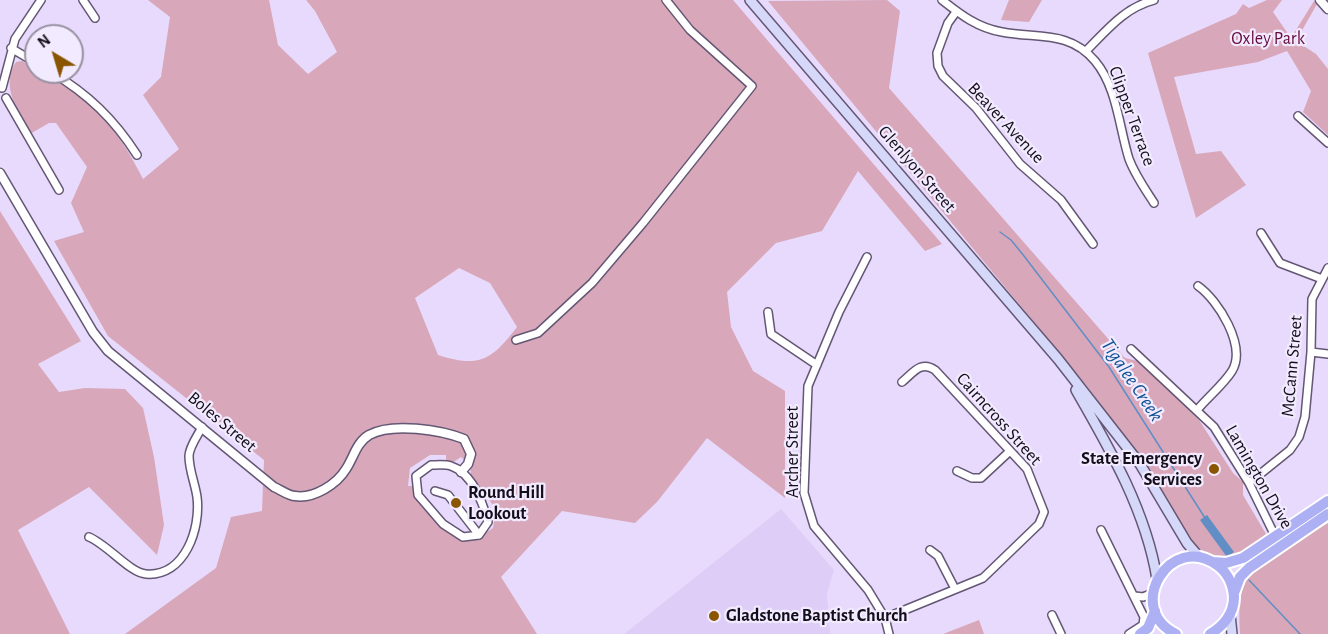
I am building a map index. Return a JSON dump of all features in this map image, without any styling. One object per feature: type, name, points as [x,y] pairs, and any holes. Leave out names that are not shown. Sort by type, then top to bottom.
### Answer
[{"type":"main road","name":"Glenlyon Street","points":[[750,0],[1058,359],[1140,464],[1187,543],[1199,557]]},
{"type":"main road","name":"Glenlyon Street","points":[[1058,359],[1112,453],[1144,528],[1157,579]]},
{"type":"main road","points":[[1232,634],[1230,614],[1233,593],[1245,572],[1278,541],[1328,501]]},
{"type":"main road","points":[[1170,633],[1155,611],[1153,593],[1157,579],[1174,561],[1199,557],[1212,562],[1226,563],[1243,558],[1328,514]]},
{"type":"main road","points":[[1212,562],[1227,575],[1233,593]]},
{"type":"main road","points":[[1140,634],[1148,628],[1155,611]]},
{"type":"main road","points":[[1210,634],[1223,625],[1230,614]]},
{"type":"street","points":[[41,0],[11,48],[1,88],[7,92],[3,99],[60,190]]},
{"type":"street","points":[[83,0],[95,18]]},
{"type":"street","points":[[516,340],[538,333],[592,283],[752,86],[690,30],[666,0]]},
{"type":"street","name":"Clipper Terrace","points":[[942,0],[956,12],[984,27],[1012,34],[1062,38],[1086,51],[1108,83],[1131,165],[1154,203]]},
{"type":"street","points":[[1086,51],[1123,14],[1133,7],[1154,0]]},
{"type":"street","points":[[1320,0],[1328,9]]},
{"type":"street","name":"Beaver Avenue","points":[[956,12],[948,23],[937,52],[938,66],[943,76],[976,108],[1020,164],[1061,200],[1093,244]]},
{"type":"street","points":[[11,48],[24,56]]},
{"type":"street","points":[[67,84],[100,108],[137,155]]},
{"type":"street","points":[[1298,116],[1328,143]]},
{"type":"street","name":"Boles Street","points":[[0,173],[93,332],[108,351],[274,487],[296,497],[315,493],[333,485],[346,470],[356,447],[370,435],[391,430],[445,431],[464,439],[471,454],[468,464],[461,472]]},
{"type":"street","points":[[1261,233],[1280,263],[1322,279]]},
{"type":"street","name":"Archer Street","points":[[867,257],[839,312],[808,386],[804,493],[814,526],[868,590],[885,618],[889,634]]},
{"type":"street","name":"McCann Street","points":[[1249,483],[1290,450],[1299,437],[1305,417],[1311,352],[1312,299],[1328,268]]},
{"type":"street","points":[[1198,286],[1210,294],[1234,334],[1235,350],[1233,369],[1198,409]]},
{"type":"street","points":[[768,312],[771,334],[817,365]]},
{"type":"street","name":"Lamington Drive","points":[[1131,349],[1198,409],[1214,427],[1249,483],[1278,541]]},
{"type":"street","points":[[1311,352],[1328,354]]},
{"type":"street","name":"Cairncross Street","points":[[885,618],[983,578],[1043,517],[1044,512],[1031,476],[931,367],[920,366],[902,382]]},
{"type":"street","points":[[89,537],[103,543],[130,567],[145,574],[164,571],[180,562],[195,531],[197,498],[188,454],[202,427]]},
{"type":"street","points":[[957,471],[972,478],[981,478],[1010,451]]},
{"type":"street","points":[[431,465],[450,465],[461,472],[484,506],[488,522],[479,535],[464,537],[443,524],[418,495],[416,476],[431,465]]},
{"type":"street","points":[[435,491],[448,495],[479,535]]},
{"type":"street","points":[[1101,530],[1145,620],[1143,625],[1129,634]]},
{"type":"street","points":[[930,550],[938,556],[955,589]]},
{"type":"street","points":[[1135,596],[1143,597],[1153,593]]},
{"type":"street","points":[[1053,615],[1061,634]]},
{"type":"shaded area","points":[[781,509],[834,570],[827,593],[830,634],[624,634]]},
{"type":"green space","points":[[148,0],[269,0],[278,45],[308,74],[337,52],[315,11],[306,0],[733,0],[942,244],[925,251],[858,171],[822,231],[776,243],[727,292],[731,327],[753,371],[785,391],[785,498],[707,438],[657,502],[635,523],[562,511],[501,577],[537,634],[125,634],[216,568],[231,517],[262,511],[264,460],[108,336],[54,241],[84,232],[71,203],[87,167],[56,123],[49,123],[30,134],[12,99],[10,80],[16,62],[22,61],[24,62],[24,84],[61,84],[75,93],[110,125],[143,179],[179,149],[143,95],[161,77],[170,17]],"holes":[[[459,268],[490,283],[517,327],[499,348],[483,359],[464,361],[438,355],[415,298]],[[430,455],[446,455],[446,463],[452,463],[461,457],[470,465],[471,476],[496,509],[493,528],[479,537],[458,537],[414,486],[408,486],[410,468]]]},
{"type":"green space","points":[[887,0],[900,11],[889,88],[1125,358],[1142,362],[1199,420],[1233,473],[1243,482],[1243,495],[1266,534],[1243,554],[1225,559],[1208,554],[1193,544],[1150,469],[1086,385],[768,1]]},
{"type":"green space","points":[[1009,0],[1042,0],[1029,22],[1001,20]]},
{"type":"green space","name":"Oxley Park","points":[[1267,0],[1282,0],[1273,12],[1291,38],[1314,1],[1317,4],[1296,41],[1316,54],[1328,69],[1328,135],[1303,112],[1311,91],[1287,51],[1258,62],[1174,77],[1196,154],[1221,151],[1246,185],[1196,218],[1148,53],[1236,14],[1243,4],[1249,8]]},
{"type":"green space","points":[[0,211],[81,341],[38,364],[59,392],[85,388],[125,389],[143,408],[154,457],[164,525],[157,555],[89,487],[18,530],[70,634],[0,634]]},
{"type":"green space","points":[[1328,523],[1328,634],[1240,634],[1241,595],[1251,575],[1270,558]]},
{"type":"green space","points":[[979,620],[984,634],[943,634]]},
{"type":"water","points":[[1207,515],[1234,552],[1227,557],[1200,520]]},
{"type":"waterway","name":"Tigalee Creek","points":[[1000,232],[1011,240],[1024,256],[1109,367],[1205,518]]},
{"type":"waterway","name":"Tigalee Creek","points":[[1249,580],[1300,634]]},
{"type":"place","name":"State Emergency Services","points":[[1214,469]]},
{"type":"place","name":"Round Hill Lookout","points":[[456,503]]},
{"type":"place","name":"Gladstone Baptist Church","points":[[714,616]]}]
